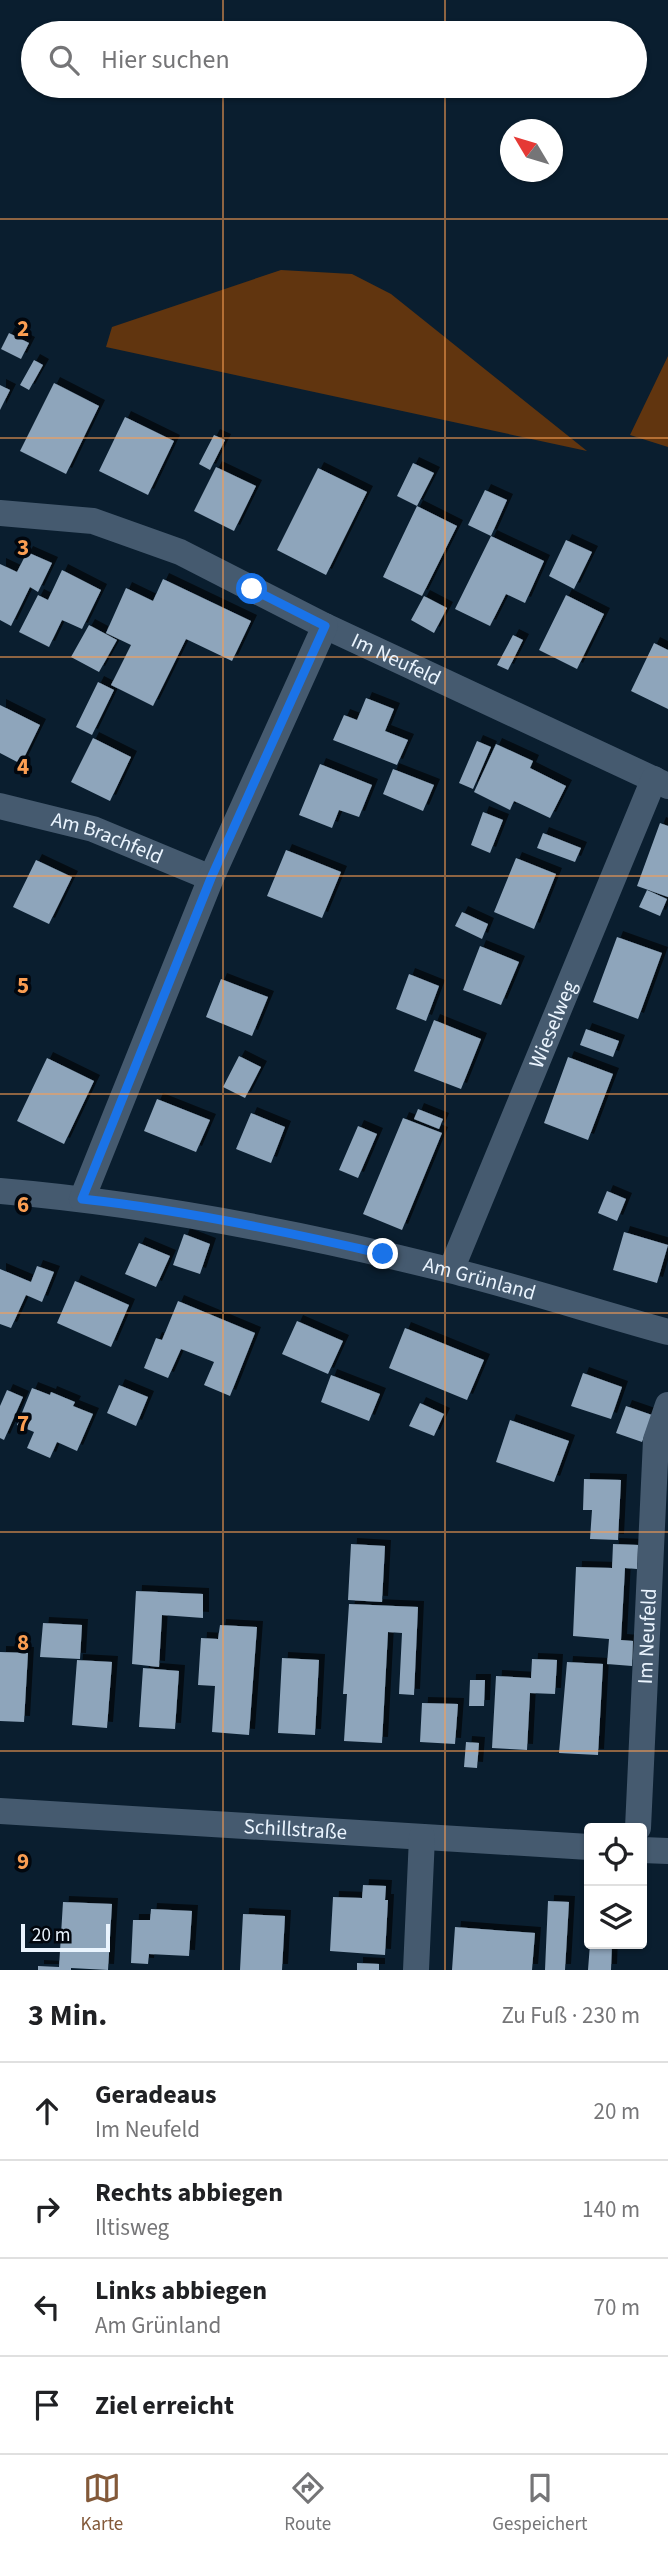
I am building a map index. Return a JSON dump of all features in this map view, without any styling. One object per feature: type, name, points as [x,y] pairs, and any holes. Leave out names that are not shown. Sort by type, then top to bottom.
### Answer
[{"type":"street","name":"Im Neufeld","points":[[0,513],[93,521],[180,552],[325,626],[661,782]]},
{"type":"street","points":[[82,1199],[211,878],[325,626]]},
{"type":"street","name":"Wieselweg","points":[[451,1270],[661,782]]},
{"type":"street","name":"Am Brachfeld","points":[[0,806],[93,829],[211,878]]},
{"type":"street","name":"Am Grünland","points":[[0,1191],[180,1213],[325,1241],[451,1270],[668,1332]]},
{"type":"street","name":"Im Neufeld","points":[[638,1823],[656,1440],[668,1405]]},
{"type":"street","name":"Schillstraße","points":[[0,1811],[584,1847]]},
{"type":"street","points":[[416,1970],[422,1837]]},
{"type":"street","points":[[647,1850],[668,1851]]},
{"type":"shaded area","points":[[281,270],[352,274],[391,294],[587,451],[106,347],[112,327]]},
{"type":"shaded area","points":[[668,356],[668,447],[630,435]]},
{"type":"building","points":[[9,333],[29,343],[21,359],[1,349]]},
{"type":"building","points":[[34,360],[43,365],[29,390],[20,385]]},
{"type":"building","points":[[54,383],[99,406],[66,474],[20,451]]},
{"type":"building","points":[[0,385],[10,390],[0,410]]},
{"type":"building","points":[[125,417],[174,441],[148,495],[99,471]]},
{"type":"building","points":[[214,435],[225,440],[210,470],[199,464]]},
{"type":"building","points":[[413,463],[434,473],[417,506],[397,496]]},
{"type":"building","points":[[216,467],[256,486],[234,531],[194,511]]},
{"type":"building","points":[[318,468],[367,492],[326,575],[277,550]]},
{"type":"building","points":[[485,490],[507,500],[491,536],[468,525]]},
{"type":"building","points":[[417,506],[457,526],[422,596],[383,577]]},
{"type":"building","points":[[491,536],[544,561],[525,603],[506,594],[490,626],[455,609]]},
{"type":"building","points":[[566,540],[592,552],[574,589],[549,576]]},
{"type":"building","points":[[27,552],[52,563],[38,592],[30,587],[11,626],[0,620],[0,564],[17,572]]},
{"type":"building","points":[[62,570],[101,590],[82,629],[62,620],[49,647],[19,632],[38,595],[48,600]]},
{"type":"building","points":[[163,579],[251,621],[232,661],[186,639],[153,706],[111,685],[131,645],[106,633],[126,588],[153,601]]},
{"type":"building","points":[[566,595],[604,614],[577,669],[539,650]]},
{"type":"building","points":[[424,596],[447,608],[434,633],[411,620]]},
{"type":"building","points":[[89,625],[117,640],[99,672],[71,657]]},
{"type":"building","points":[[513,635],[523,640],[508,670],[497,665]]},
{"type":"building","points":[[654,643],[668,650],[668,709],[631,691]]},
{"type":"building","points":[[98,682],[114,690],[92,735],[76,727]]},
{"type":"building","points":[[366,698],[394,709],[385,731],[408,740],[397,765],[333,740],[344,715],[357,720]]},
{"type":"building","points":[[0,705],[40,725],[21,764],[0,753]]},
{"type":"building","points":[[93,738],[131,757],[110,801],[71,782]]},
{"type":"building","points":[[477,741],[491,747],[473,789],[459,783]]},
{"type":"building","points":[[496,744],[533,761],[530,768],[566,786],[550,818],[514,801],[510,810],[474,792]]},
{"type":"building","points":[[320,764],[372,785],[359,817],[339,810],[332,828],[299,815]]},
{"type":"building","points":[[393,769],[434,785],[423,811],[383,794]]},
{"type":"building","points":[[483,812],[503,820],[490,853],[471,845]]},
{"type":"building","points":[[660,823],[668,826],[668,897],[637,886]]},
{"type":"building","points":[[543,833],[581,848],[575,862],[537,848]]},
{"type":"building","points":[[286,850],[341,872],[322,918],[267,896]]},
{"type":"building","points":[[516,858],[556,874],[534,929],[494,912]]},
{"type":"building","points":[[36,860],[72,877],[49,924],[13,907]]},
{"type":"building","points":[[647,890],[667,899],[660,916],[639,907]]},
{"type":"building","points":[[462,912],[488,924],[482,939],[455,926]]},
{"type":"building","points":[[617,937],[662,953],[638,1019],[593,1002]]},
{"type":"building","points":[[480,946],[519,962],[501,1005],[463,990]]},
{"type":"building","points":[[409,974],[439,986],[426,1021],[396,1009]]},
{"type":"building","points":[[221,979],[268,997],[252,1036],[206,1017]]},
{"type":"building","points":[[434,1020],[481,1039],[461,1089],[414,1071]]},
{"type":"building","points":[[586,1029],[619,1041],[613,1057],[580,1045]]},
{"type":"building","points":[[239,1056],[261,1067],[245,1098],[223,1087]]},
{"type":"building","points":[[568,1057],[613,1074],[588,1140],[544,1123]]},
{"type":"building","points":[[47,1058],[94,1081],[64,1144],[17,1121]]},
{"type":"building","points":[[157,1099],[210,1120],[196,1152],[144,1131]]},
{"type":"building","points":[[418,1109],[443,1119],[439,1129],[414,1119]]},
{"type":"building","points":[[251,1113],[285,1127],[271,1163],[236,1149]]},
{"type":"building","points":[[403,1118],[442,1133],[402,1230],[363,1214]]},
{"type":"building","points":[[358,1126],[377,1134],[358,1178],[339,1170]]},
{"type":"building","points":[[607,1191],[626,1199],[617,1221],[598,1213]]},
{"type":"building","points":[[624,1232],[668,1245],[657,1283],[613,1270]]},
{"type":"building","points":[[184,1234],[210,1244],[200,1274],[173,1265]]},
{"type":"building","points":[[139,1243],[170,1256],[156,1287],[125,1274]]},
{"type":"building","points":[[37,1266],[54,1272],[42,1302],[26,1295],[11,1328],[0,1324],[0,1269],[31,1282]]},
{"type":"building","points":[[75,1281],[129,1305],[111,1347],[57,1323]]},
{"type":"building","points":[[178,1301],[255,1333],[230,1396],[204,1385],[214,1362],[181,1349],[168,1378],[144,1368],[156,1338],[162,1340]]},
{"type":"building","points":[[297,1321],[343,1341],[328,1374],[282,1354]]},
{"type":"building","points":[[405,1328],[484,1360],[467,1400],[389,1368]]},
{"type":"building","points":[[583,1373],[622,1387],[611,1419],[571,1406]]},
{"type":"building","points":[[331,1375],[380,1394],[369,1421],[321,1402]]},
{"type":"building","points":[[119,1385],[148,1397],[136,1426],[107,1413]]},
{"type":"building","points":[[32,1388],[75,1402],[73,1406],[93,1414],[77,1451],[57,1442],[50,1458],[27,1448],[34,1432],[17,1425]]},
{"type":"building","points":[[7,1390],[23,1397],[4,1440],[0,1438],[0,1406]]},
{"type":"building","points":[[420,1403],[444,1414],[434,1436],[409,1426]]},
{"type":"building","points":[[626,1406],[652,1415],[642,1442],[616,1433]]},
{"type":"building","points":[[510,1420],[569,1441],[554,1482],[496,1462]]},
{"type":"building","points":[[584,1479],[621,1480],[618,1540],[590,1539],[592,1510],[583,1510]]},
{"type":"building","points":[[351,1544],[385,1546],[382,1602],[348,1600]]},
{"type":"building","points":[[613,1544],[638,1545],[637,1569],[625,1568],[621,1640],[633,1641],[632,1666],[607,1664],[609,1639],[573,1636],[576,1567],[612,1568]]},
{"type":"building","points":[[136,1591],[203,1594],[203,1618],[162,1615],[159,1667],[132,1664]]},
{"type":"building","points":[[349,1604],[418,1607],[414,1695],[399,1694],[402,1633],[388,1632],[382,1743],[344,1741],[347,1694],[343,1694]]},
{"type":"building","points":[[43,1623],[82,1625],[80,1659],[40,1657]]},
{"type":"building","points":[[220,1625],[257,1627],[249,1735],[212,1732],[215,1686],[198,1685],[201,1638],[218,1639]]},
{"type":"building","points":[[0,1652],[28,1653],[24,1722],[0,1721]]},
{"type":"building","points":[[282,1658],[319,1660],[315,1735],[278,1733]]},
{"type":"building","points":[[532,1659],[557,1660],[555,1694],[530,1693],[527,1750],[492,1748],[496,1676],[531,1678]]},
{"type":"building","points":[[77,1660],[112,1662],[107,1728],[72,1725]]},
{"type":"building","points":[[567,1662],[603,1664],[598,1755],[559,1753]]},
{"type":"building","points":[[143,1668],[179,1671],[175,1729],[139,1727]]},
{"type":"building","points":[[470,1680],[485,1680],[484,1706],[469,1706]]},
{"type":"building","points":[[422,1703],[458,1704],[455,1744],[420,1742]]},
{"type":"building","points":[[466,1742],[479,1743],[477,1768],[464,1767]]},
{"type":"building","points":[[363,1885],[386,1886],[385,1900],[388,1900],[385,1955],[330,1951],[333,1897],[362,1898]]},
{"type":"building","points":[[548,1901],[569,1902],[565,1970],[545,1970]]},
{"type":"building","points":[[63,1902],[112,1904],[108,1970],[38,1970],[38,1966],[59,1967]]},
{"type":"building","points":[[151,1909],[192,1911],[189,1956],[149,1954],[148,1964],[131,1963],[133,1920],[150,1920]]},
{"type":"building","points":[[243,1914],[285,1916],[282,1970],[240,1970]]},
{"type":"building","points":[[455,1927],[535,1933],[532,1970],[452,1970]]},
{"type":"building","points":[[590,1949],[612,1949],[611,1970],[588,1970]]},
{"type":"building","points":[[357,1963],[379,1964],[379,1970],[357,1970]]},
{"type":"route","points":[[252,589],[325,626],[211,878],[82,1199],[180,1213],[383,1254]]}]
